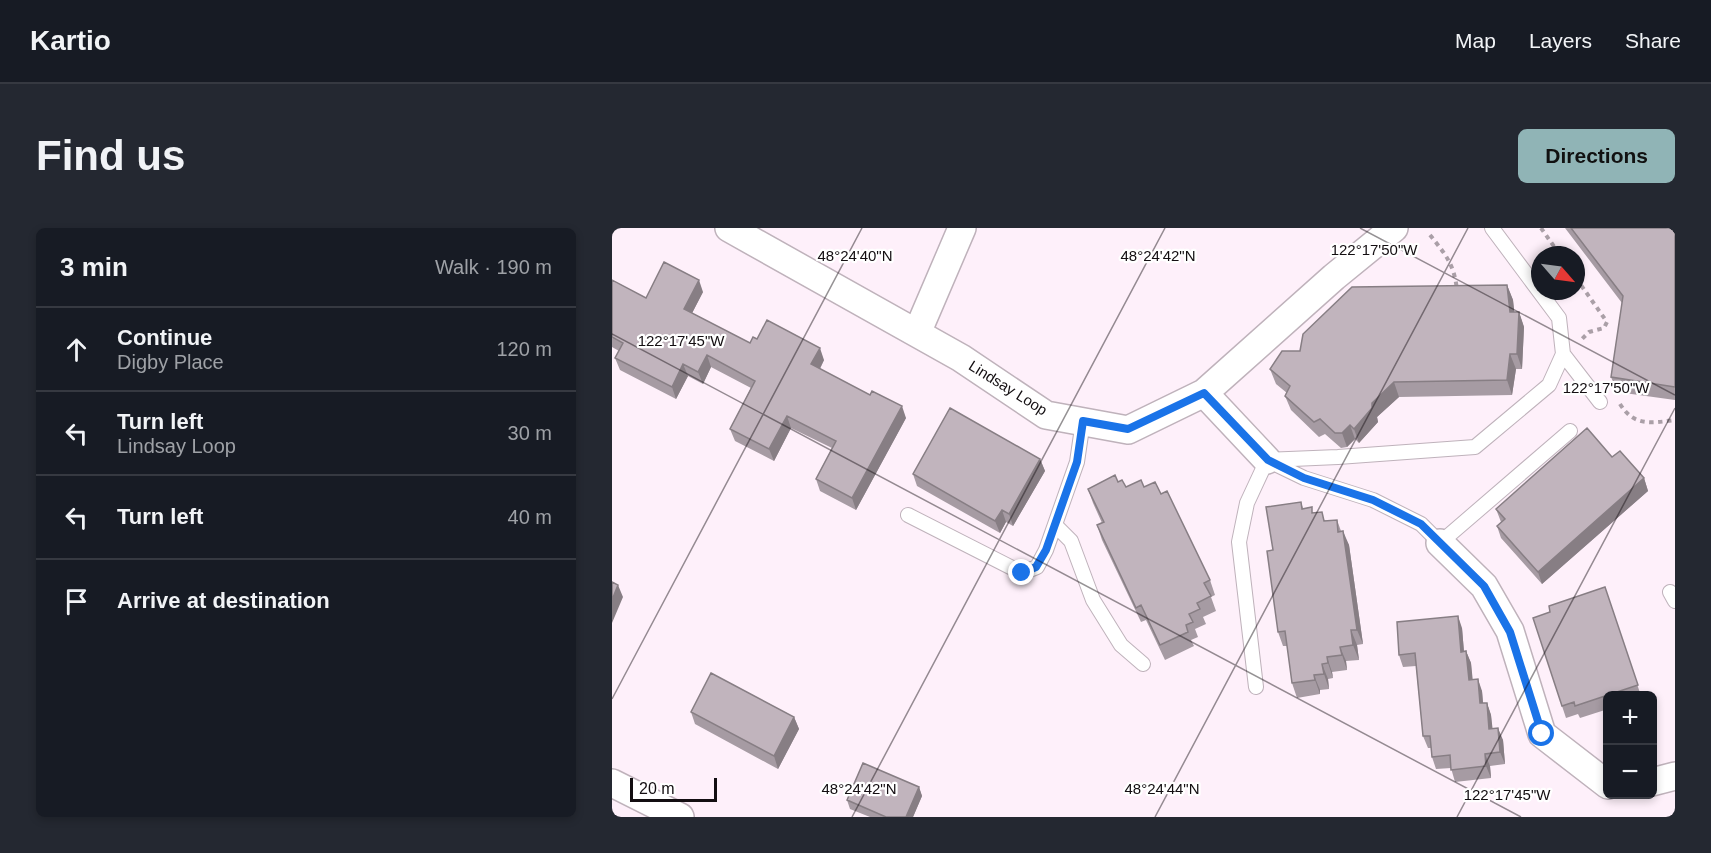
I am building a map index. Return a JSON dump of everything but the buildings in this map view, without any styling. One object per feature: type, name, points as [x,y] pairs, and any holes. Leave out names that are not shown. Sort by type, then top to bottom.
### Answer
[{"type":"street","name":"Lindsay Loop","points":[[729,228],[961,358],[1046,415],[1128,429],[1204,393],[1334,277],[1394,228]]},
{"type":"street","points":[[917,333],[962,228]]},
{"type":"street","points":[[1204,393],[1268,460]]},
{"type":"street","points":[[1440,543],[1484,586],[1510,632],[1542,734],[1603,781]]},
{"type":"street","points":[[1657,781],[1675,776]]},
{"type":"street","points":[[612,783],[680,817]]},
{"type":"lane","points":[[1268,460],[1475,447],[1549,385],[1563,354],[1559,318],[1492,228]]},
{"type":"lane","points":[[1563,354],[1600,402]]},
{"type":"lane","points":[[908,515],[1022,573],[1036,567],[1046,550],[1077,462],[1083,421]]},
{"type":"lane","points":[[1268,460],[1304,478],[1373,500],[1421,524],[1440,543],[1570,431]]},
{"type":"lane","points":[[1256,687],[1239,542],[1247,503],[1268,460]]},
{"type":"lane","points":[[1055,525],[1071,541],[1093,600],[1121,645],[1143,664]]},
{"type":"path","points":[[1541,228],[1554,246]]},
{"type":"path","points":[[1430,235],[1448,257],[1456,276],[1458,300]]},
{"type":"path","points":[[1585,291],[1607,322],[1604,328],[1589,332],[1581,339],[1587,348]]},
{"type":"path","points":[[1618,399],[1622,407],[1633,418],[1646,423],[1675,420]]},
{"type":"route","points":[[1022,573],[1036,567],[1046,550],[1077,462],[1083,421],[1128,429],[1204,393],[1268,460],[1304,478],[1373,500],[1421,524],[1484,586],[1510,632],[1542,734]]}]
